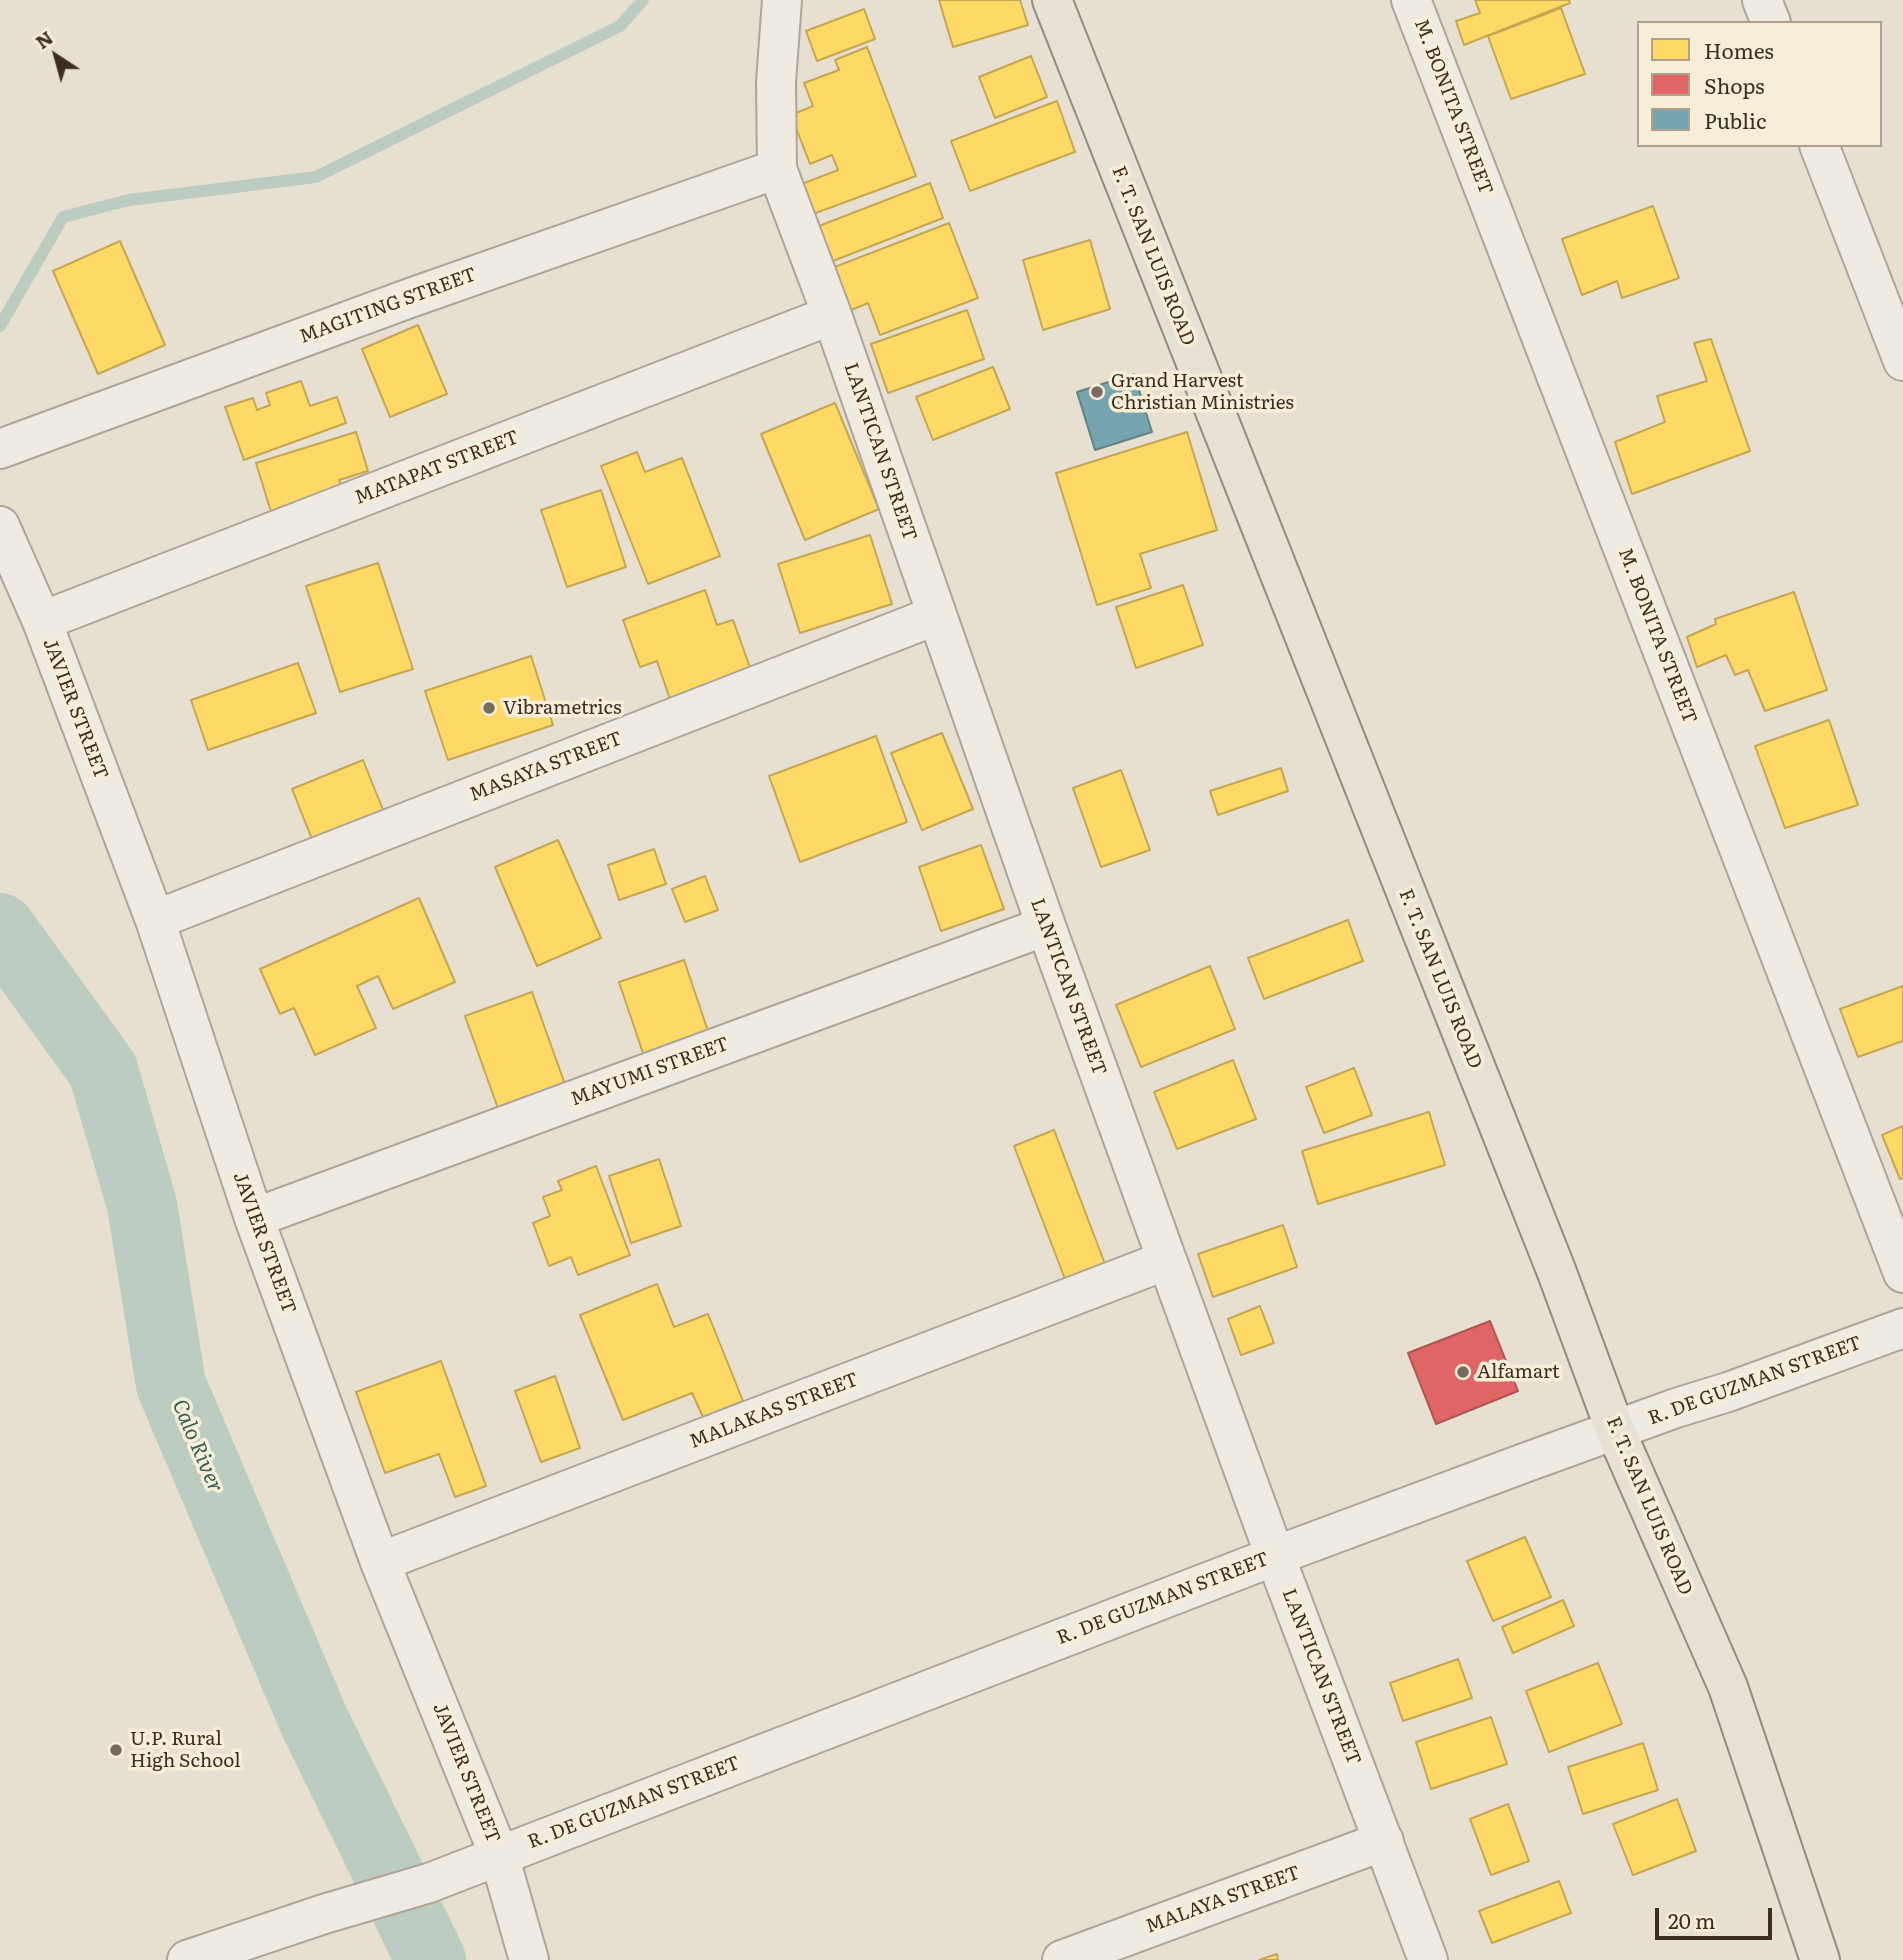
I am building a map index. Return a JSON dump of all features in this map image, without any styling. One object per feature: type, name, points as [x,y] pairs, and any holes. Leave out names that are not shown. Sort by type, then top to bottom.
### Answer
[{"type":"main road","name":"F. T. SAN LUIS ROAD","points":[[1052,0],[1551,1257],[1616,1432],[1728,1687],[1820,1960]]},
{"type":"street","name":"LANTICAN STREET","points":[[782,0],[776,82],[777,169],[832,315],[1046,926],[1167,1260],[1275,1556],[1428,1960]]},
{"type":"street","name":"M. BONITA STREET","points":[[1411,0],[1903,1273]]},
{"type":"street","points":[[1762,0],[1770,21]]},
{"type":"street","points":[[1820,147],[1903,361]]},
{"type":"street","name":"MAGITING STREET","points":[[0,449],[410,298],[777,169]]},
{"type":"street","name":"MATAPAT STREET","points":[[42,621],[832,315]]},
{"type":"street","name":"JAVIER STREET","points":[[0,526],[42,621],[155,920],[254,1218],[380,1562],[499,1855],[529,1960]]},
{"type":"street","name":"MASAYA STREET","points":[[155,920],[937,615]]},
{"type":"street","name":"MAYUMI STREET","points":[[254,1218],[1046,926]]},
{"type":"street","name":"MALAKAS STREET","points":[[380,1562],[1167,1260]]},
{"type":"street","name":"R. DE GUZMAN STREET","points":[[187,1960],[324,1914],[429,1883],[1275,1556],[1527,1462],[1903,1328]]},
{"type":"street","name":"MALAYA STREET","points":[[1062,1960],[1384,1841]]},
{"type":"building: Homes","points":[[939,0],[1020,0],[1028,25],[953,47]]},
{"type":"building: Homes","points":[[1475,0],[1569,0],[1570,3],[1464,45],[1456,21],[1480,13]]},
{"type":"building: Homes","points":[[1561,8],[1585,74],[1511,99],[1488,36]]},
{"type":"building: Homes","points":[[864,9],[875,39],[817,61],[806,31]]},
{"type":"building: Homes","points":[[867,47],[916,176],[813,214],[802,184],[838,170],[832,155],[810,164],[791,115],[813,106],[804,83],[839,70],[835,60]]},
{"type":"building: Homes","points":[[1031,56],[1047,97],[995,118],[979,77]]},
{"type":"building: Homes","points":[[1057,101],[1075,152],[970,191],[951,141]]},
{"type":"building: Homes","points":[[930,183],[943,218],[833,261],[819,226]]},
{"type":"building: Homes","points":[[1653,206],[1679,278],[1622,298],[1617,281],[1582,295],[1562,239]]},
{"type":"building: Homes","points":[[949,223],[978,298],[880,335],[868,303],[849,311],[832,268]]},
{"type":"building: Homes","points":[[1090,240],[1110,309],[1043,330],[1023,260]]},
{"type":"building: Homes","points":[[120,241],[165,345],[98,374],[53,271]]},
{"type":"building: Homes","points":[[967,310],[984,359],[888,393],[871,344]]},
{"type":"building: Homes","points":[[418,325],[447,394],[390,417],[362,349]]},
{"type":"building: Homes","points":[[1711,339],[1750,451],[1632,494],[1615,442],[1665,422],[1657,396],[1707,381],[1694,343]]},
{"type":"building: Homes","points":[[993,367],[1010,409],[933,440],[916,397]]},
{"type":"building: Homes","points":[[301,381],[310,406],[337,397],[346,423],[244,460],[225,407],[253,398],[257,410],[270,405],[266,393]]},
{"type":"building: Homes","points":[[835,403],[879,509],[805,540],[761,434]]},
{"type":"building: Homes","points":[[356,432],[368,471],[339,480],[343,492],[272,515],[256,463]]},
{"type":"building: Homes","points":[[1187,432],[1217,530],[1140,554],[1151,588],[1097,605],[1056,473]]},
{"type":"building: Homes","points":[[637,452],[645,472],[682,458],[720,556],[648,584],[601,466]]},
{"type":"building: Homes","points":[[601,490],[626,567],[567,587],[541,510]]},
{"type":"building: Homes","points":[[870,535],[892,604],[800,633],[778,564]]},
{"type":"building: Homes","points":[[378,563],[413,669],[340,692],[306,586]]},
{"type":"building: Homes","points":[[1183,585],[1203,645],[1136,668],[1116,607]]},
{"type":"building: Homes","points":[[705,590],[717,625],[733,620],[752,673],[671,702],[657,661],[640,667],[623,620]]},
{"type":"building: Homes","points":[[1794,592],[1827,690],[1765,711],[1748,670],[1735,675],[1726,655],[1697,667],[1687,637],[1716,624],[1715,619]]},
{"type":"building: Homes","name":"Vibrametrics","points":[[531,656],[553,725],[448,760],[425,691]]},
{"type":"building: Homes","points":[[298,663],[316,713],[208,750],[191,700]]},
{"type":"building: Homes","points":[[1829,720],[1858,805],[1785,828],[1755,746]]},
{"type":"building: Homes","points":[[942,733],[973,809],[922,830],[891,753]]},
{"type":"building: Homes","points":[[876,736],[907,822],[800,862],[769,776]]},
{"type":"building: Homes","points":[[363,760],[389,825],[318,854],[292,789]]},
{"type":"building: Homes","points":[[1281,768],[1288,791],[1218,815],[1210,791]]},
{"type":"building: Homes","points":[[1121,770],[1150,850],[1101,867],[1073,788]]},
{"type":"building: Homes","points":[[558,840],[601,938],[537,966],[495,867]]},
{"type":"building: Homes","points":[[981,845],[1004,909],[941,931],[919,867]]},
{"type":"building: Homes","points":[[654,849],[666,884],[619,900],[608,865]]},
{"type":"building: Homes","points":[[705,876],[718,910],[685,922],[672,889]]},
{"type":"building: Homes","points":[[419,898],[455,982],[393,1009],[378,976],[357,986],[376,1028],[315,1055],[294,1008],[280,1014],[260,969]]},
{"type":"building: Homes","points":[[1348,920],[1363,961],[1264,999],[1248,958]]},
{"type":"building: Homes","points":[[684,960],[711,1040],[646,1062],[619,982]]},
{"type":"building: Homes","points":[[1210,966],[1235,1029],[1141,1067],[1116,1005]]},
{"type":"building: Homes","points":[[1903,986],[1903,1041],[1858,1057],[1840,1009]]},
{"type":"building: Homes","points":[[532,992],[567,1090],[500,1114],[465,1016]]},
{"type":"building: Homes","points":[[1233,1060],[1256,1119],[1177,1149],[1154,1092]]},
{"type":"building: Homes","points":[[1354,1068],[1372,1115],[1324,1133],[1306,1087]]},
{"type":"building: Homes","points":[[1429,1112],[1445,1165],[1318,1204],[1302,1151]]},
{"type":"building: Homes","points":[[1903,1126],[1903,1178],[1900,1179],[1882,1135]]},
{"type":"building: Homes","points":[[1054,1130],[1105,1264],[1065,1279],[1014,1146]]},
{"type":"building: Homes","points":[[659,1159],[681,1226],[631,1243],[609,1176]]},
{"type":"building: Homes","points":[[596,1166],[630,1255],[578,1275],[571,1257],[549,1266],[533,1223],[550,1216],[543,1197],[562,1190],[558,1181]]},
{"type":"building: Homes","points":[[1283,1225],[1297,1267],[1213,1297],[1198,1254]]},
{"type":"building: Homes","points":[[657,1284],[674,1327],[708,1314],[743,1401],[703,1417],[692,1393],[623,1420],[580,1315]]},
{"type":"building: Homes","points":[[1260,1306],[1274,1343],[1241,1355],[1228,1319]]},
{"type":"building: Homes","points":[[441,1361],[486,1486],[455,1497],[439,1454],[385,1473],[356,1392]]},
{"type":"building: Homes","points":[[555,1376],[580,1448],[541,1462],[515,1391]]},
{"type":"building: Homes","points":[[1525,1537],[1551,1597],[1493,1621],[1467,1561]]},
{"type":"building: Homes","points":[[1563,1600],[1574,1626],[1513,1653],[1502,1627]]},
{"type":"building: Homes","points":[[1458,1659],[1472,1698],[1403,1721],[1390,1683]]},
{"type":"building: Homes","points":[[1598,1663],[1622,1724],[1549,1752],[1526,1691]]},
{"type":"building: Homes","points":[[1491,1717],[1507,1764],[1431,1789],[1416,1742]]},
{"type":"building: Homes","points":[[1643,1743],[1658,1790],[1583,1814],[1568,1767]]},
{"type":"building: Homes","points":[[1677,1799],[1696,1851],[1633,1875],[1613,1824]]},
{"type":"building: Homes","points":[[1508,1804],[1529,1861],[1491,1875],[1470,1819]]},
{"type":"building: Homes","points":[[1559,1881],[1571,1913],[1492,1943],[1479,1911]]},
{"type":"building: Homes","points":[[1277,1954],[1278,1960],[1259,1960]]},
{"type":"building: Shops","name":"Alfamart","points":[[1490,1321],[1518,1391],[1436,1424],[1408,1353]]},
{"type":"building: Public","points":[[1134,374],[1152,432],[1095,450],[1077,392]]},
{"type":"waterway","points":[[0,326],[63,217],[129,200],[316,177],[620,26],[643,0]]},
{"type":"waterway","name":"Calo River","points":[[0,928],[103,1070],[142,1205],[171,1385],[314,1721],[431,1960]]},
{"type":"place","name":"Grand Harvest Christian Ministries","points":[[1097,392]]},
{"type":"place","name":"Vibrametrics","points":[[489,708]]},
{"type":"place","name":"Alfamart","points":[[1463,1372]]},
{"type":"place","name":"U.P. Rural High School","points":[[116,1750]]}]
